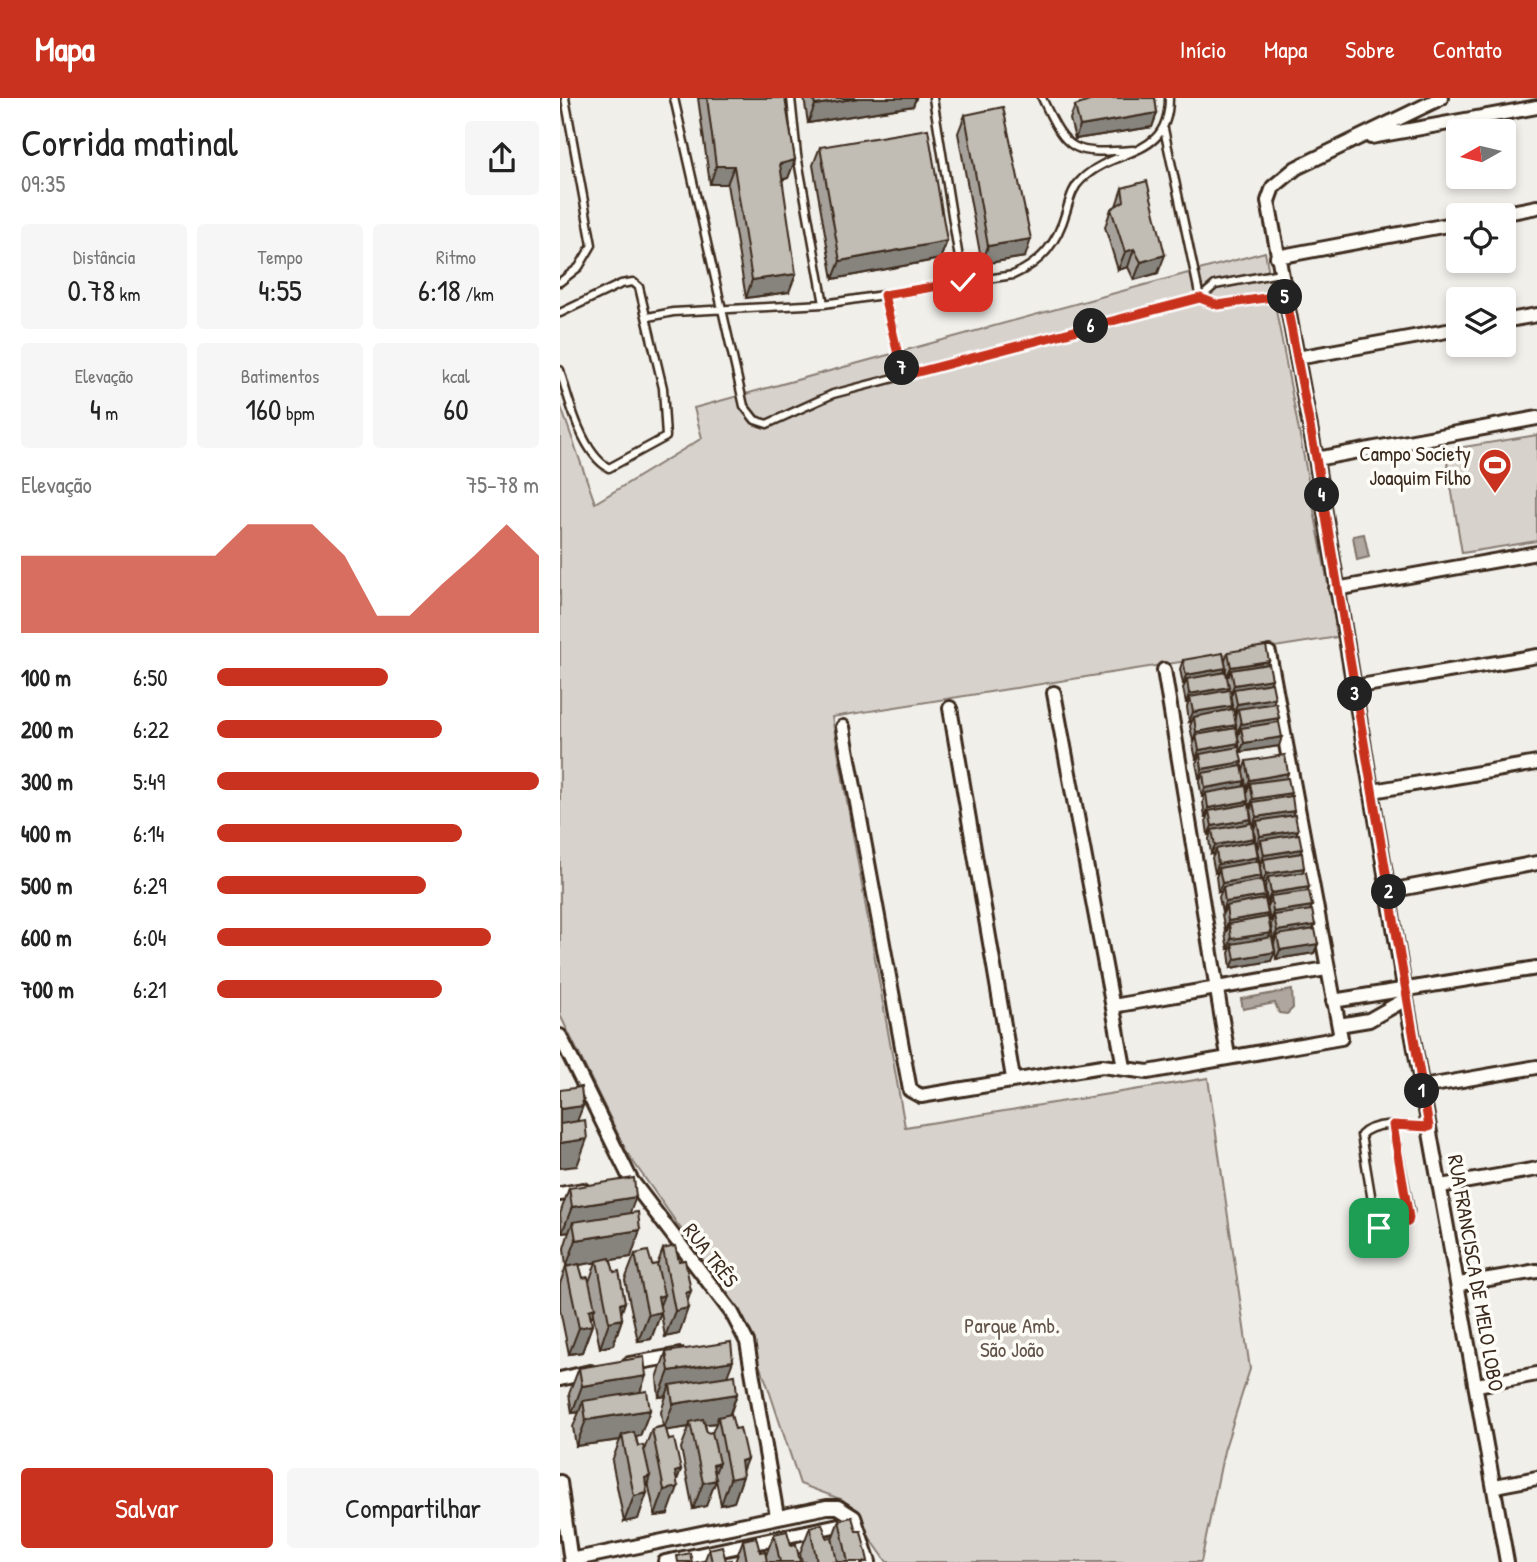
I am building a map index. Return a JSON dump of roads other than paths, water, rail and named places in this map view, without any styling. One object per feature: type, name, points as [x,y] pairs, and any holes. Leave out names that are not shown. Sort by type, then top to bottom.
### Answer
[{"type":"street","name":"RUA FRANCISCA DE MELO LOBO","points":[[1441,98],[1296,168],[1273,187],[1268,201],[1316,458],[1388,891],[1507,1562]]},
{"type":"street","points":[[1353,140],[1537,107]]},
{"type":"street","points":[[1516,211],[1537,207]]},
{"type":"street","points":[[1278,257],[1446,225]]},
{"type":"street","points":[[1516,319],[1537,315]]},
{"type":"street","points":[[1297,358],[1446,331]]},
{"type":"street","points":[[1316,458],[1537,418]]},
{"type":"street","points":[[1336,589],[1537,553]]},
{"type":"street","points":[[843,727],[908,1084],[921,1096],[1102,1066],[1147,1072],[1341,1038],[1269,653]]},
{"type":"street","points":[[1354,687],[1537,656]]},
{"type":"street","points":[[1164,670],[1228,1056]]},
{"type":"street","points":[[1054,693],[1124,1067]]},
{"type":"street","points":[[950,708],[1013,1079]]},
{"type":"street","points":[[1373,791],[1537,763]]},
{"type":"street","points":[[1388,891],[1537,863]]},
{"type":"street","points":[[1334,1000],[1406,995],[1537,968]]},
{"type":"street","points":[[1113,1006],[1326,969]]},
{"type":"street","points":[[1339,1025],[1369,1020],[1406,995]]},
{"type":"street","name":"RUA TRÊS","points":[[560,1036],[625,1181],[733,1313],[777,1516]]},
{"type":"street","points":[[1422,1087],[1537,1067]]},
{"type":"street","points":[[1441,1186],[1537,1169]]},
{"type":"street","points":[[560,1194],[596,1187]]},
{"type":"street","points":[[1459,1284],[1537,1271]]},
{"type":"street","points":[[560,1379],[696,1352]]},
{"type":"street","points":[[1477,1385],[1537,1374]]},
{"type":"street","points":[[1495,1486],[1537,1478]]},
{"type":"street","points":[[560,1482],[571,1561],[827,1507],[848,1512],[857,1521],[869,1562]]},
{"type":"street","points":[[665,1562],[857,1521]]},
{"type":"lane","points":[[560,282],[579,267],[592,245],[565,98]]},
{"type":"lane","points":[[674,98],[744,406],[755,420],[767,424],[833,394],[1200,298],[1215,285],[1280,273]]},
{"type":"lane","points":[[791,98],[797,155],[824,304]]},
{"type":"lane","points":[[933,98],[963,282]]},
{"type":"lane","points":[[1042,98],[1059,135],[1073,147],[1091,152],[1139,149]]},
{"type":"lane","points":[[1169,98],[1164,129],[1200,298]]},
{"type":"lane","points":[[648,317],[673,312],[824,304],[1013,275],[1035,265],[1046,253],[1062,227],[1074,186],[1089,172],[1150,144],[1164,129]]},
{"type":"lane","points":[[560,313],[621,284],[633,282],[639,286],[663,388],[666,437],[609,468],[600,463],[576,419],[560,370]]},
{"type":"lane","points":[[884,295],[903,376]]},
{"type":"lane","points":[[1200,298],[1218,305],[1285,295]]},
{"type":"lane","points":[[1393,1125],[1410,1211],[1408,1222],[1384,1229],[1376,1225],[1360,1140],[1366,1129],[1393,1125],[1429,1127]]},
{"type":"place","name":"Campo Society Joaquim Filho","points":[[1495,495]]},
{"type":"park label","name":"Parque Amb. São João","points":[[1012,1337]]}]
